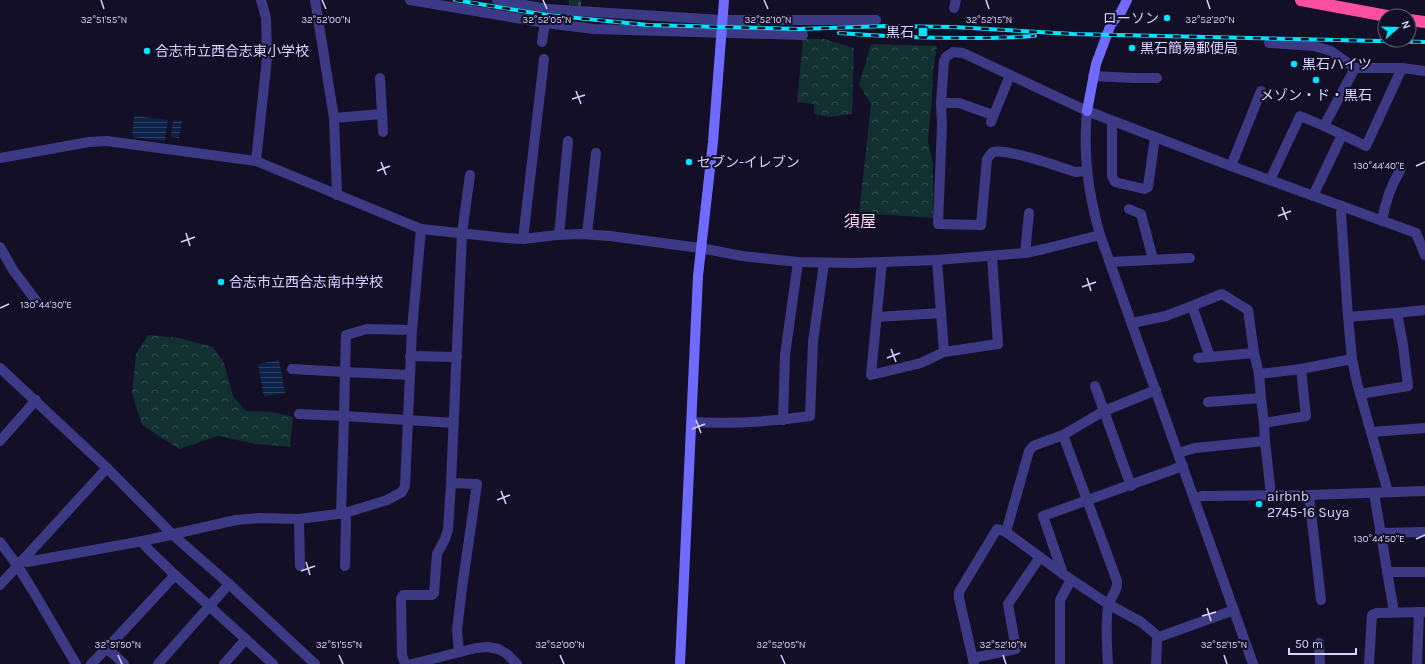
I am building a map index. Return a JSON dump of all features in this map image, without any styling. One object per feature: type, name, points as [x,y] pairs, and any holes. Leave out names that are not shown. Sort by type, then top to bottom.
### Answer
[{"type":"highway","points":[[1301,0],[1377,14]]},
{"type":"street","points":[[256,161],[267,58],[266,18],[261,0]]},
{"type":"street","points":[[315,0],[334,118],[337,195]]},
{"type":"street","points":[[410,0],[545,23],[594,29],[803,35]]},
{"type":"street","points":[[496,0],[547,8],[722,20],[876,20]]},
{"type":"street","points":[[680,664],[698,276],[713,142],[724,0]]},
{"type":"street","points":[[1127,0],[1121,12],[1111,24],[1106,35],[1096,64],[1087,111],[1085,131],[1086,171],[1092,206],[1100,235],[1253,664]]},
{"type":"street","points":[[542,42],[547,8]]},
{"type":"street","points":[[1269,43],[1314,46],[1330,50],[1356,68],[1402,68],[1425,71]]},
{"type":"street","points":[[1086,171],[1076,172],[1013,153],[994,152],[990,154],[987,159],[981,225],[938,224],[942,125],[941,103],[944,61],[946,57],[953,52],[963,53],[1087,111],[1112,121],[1343,207],[1382,221],[1420,232],[1425,255]]},
{"type":"street","points":[[523,238],[544,59]]},
{"type":"street","points":[[1324,126],[1356,68]]},
{"type":"street","points":[[1270,180],[1300,116],[1366,146],[1402,68]]},
{"type":"street","points":[[941,103],[959,103],[992,119],[1010,74]]},
{"type":"street","points":[[1093,76],[1157,78]]},
{"type":"street","points":[[380,78],[383,132]]},
{"type":"street","points":[[1231,166],[1261,92]]},
{"type":"street","points":[[334,118],[382,114]]},
{"type":"street","points":[[1112,121],[1112,176],[1115,182],[1144,189],[1148,187],[1155,137]]},
{"type":"street","points":[[1313,196],[1342,134]]},
{"type":"street","points":[[0,158],[89,142],[107,141],[256,161],[421,229],[506,238],[587,234],[700,248],[742,256],[824,264],[937,260],[1024,253],[1100,235]]},
{"type":"street","points":[[559,235],[568,142]]},
{"type":"street","points":[[587,234],[596,153]]},
{"type":"street","points":[[1382,221],[1385,204],[1395,179],[1401,169]]},
{"type":"street","points":[[405,664],[402,655],[401,599],[406,594],[432,595],[434,593],[437,554],[447,534],[451,483],[462,233],[470,175]]},
{"type":"street","points":[[1343,207],[1341,214],[1352,359],[1360,394],[1388,492]]},
{"type":"street","points":[[1129,209],[1141,214],[1153,259]]},
{"type":"street","points":[[1024,253],[1029,213]]},
{"type":"street","points":[[19,563],[174,535],[236,520],[259,518],[299,519],[343,513],[387,500],[402,492],[405,486],[410,356],[421,229]]},
{"type":"street","points":[[0,247],[13,270],[37,302]]},
{"type":"street","points":[[882,262],[871,375],[921,363],[944,352],[998,344],[992,256]]},
{"type":"street","points":[[1110,262],[1190,258]]},
{"type":"street","points":[[937,260],[944,352]]},
{"type":"street","points":[[783,420],[785,355],[798,262]]},
{"type":"street","points":[[692,422],[724,424],[783,420],[810,416],[813,342],[824,264]]},
{"type":"street","points":[[1132,323],[1166,316],[1222,294],[1248,310],[1254,353],[1259,374],[1271,494]]},
{"type":"street","points":[[1192,306],[1210,357]]},
{"type":"street","points":[[1348,317],[1425,310]]},
{"type":"street","points":[[877,317],[941,313]]},
{"type":"street","points":[[1360,394],[1408,386],[1397,313]]},
{"type":"street","points":[[345,566],[346,520],[343,513],[346,335],[367,328],[412,330]]},
{"type":"street","points":[[1198,358],[1254,353]]},
{"type":"street","points":[[410,356],[457,357]]},
{"type":"street","points":[[1259,374],[1301,369],[1352,359]]},
{"type":"street","points":[[0,368],[36,400],[107,468],[174,535],[230,584],[315,664]]},
{"type":"street","points":[[292,369],[410,375]]},
{"type":"street","points":[[1264,423],[1306,416],[1301,369]]},
{"type":"street","points":[[1095,386],[1131,486]]},
{"type":"street","points":[[1006,532],[1029,451],[1033,446],[1063,434],[1104,411],[1156,390]]},
{"type":"street","points":[[1208,402],[1261,398]]},
{"type":"street","points":[[0,441],[36,400]]},
{"type":"street","points":[[299,414],[454,422]]},
{"type":"street","points":[[1372,432],[1425,428]]},
{"type":"street","points":[[1063,434],[1116,582],[1117,588],[1108,604],[1108,664]]},
{"type":"street","points":[[1178,453],[1195,448],[1265,441]]},
{"type":"street","points":[[1060,664],[1060,600],[1067,577],[1043,516],[1131,486],[1183,466]]},
{"type":"street","points":[[0,585],[107,468]]},
{"type":"street","points":[[451,483],[477,484],[457,630],[459,652]]},
{"type":"street","points":[[1194,498],[1202,496],[1271,494],[1309,495],[1425,491]]},
{"type":"street","points":[[1374,493],[1394,612]]},
{"type":"street","points":[[1309,495],[1321,600]]},
{"type":"street","points":[[299,519],[300,566]]},
{"type":"street","points":[[1040,557],[1008,604],[1016,649],[973,661],[959,592],[997,529],[1006,532],[1040,557],[1067,577],[1108,604],[1141,622],[1159,637]]},
{"type":"street","points":[[1380,533],[1425,532]]},
{"type":"street","points":[[143,541],[145,546],[175,575],[211,606],[273,664]]},
{"type":"street","points":[[0,542],[19,563],[76,664]]},
{"type":"street","points":[[1387,572],[1425,572]]},
{"type":"street","points":[[109,650],[111,644],[175,575]]},
{"type":"street","points":[[158,664],[230,584]]},
{"type":"street","points":[[1156,664],[1157,640],[1159,637],[1234,610]]},
{"type":"street","points":[[1369,664],[1372,615],[1377,612],[1422,612],[1417,664]]},
{"type":"street","points":[[224,664],[246,640]]},
{"type":"street","points":[[1319,643],[1320,664]]},
{"type":"street","points":[[412,664],[476,648],[488,647],[502,652],[517,664]]},
{"type":"street","points":[[91,664],[104,651],[109,650]]},
{"type":"street","points":[[109,650],[124,664]]},
{"type":"green space","points":[[569,0],[581,0],[581,6],[569,5]]},
{"type":"green space","points":[[803,39],[824,39],[854,48],[852,114],[830,117],[814,114],[814,104],[797,102]]},
{"type":"green space","points":[[871,44],[937,46],[933,71],[928,141],[933,164],[933,218],[859,213],[871,104],[859,85]]},
{"type":"green space","points":[[148,335],[179,338],[213,347],[224,363],[233,396],[246,411],[273,412],[293,417],[290,447],[256,444],[218,436],[179,449],[142,425],[132,393],[136,354]]},
{"type":"water","points":[[134,116],[168,120],[165,141],[132,137]]},
{"type":"water","points":[[173,120],[182,121],[179,138],[171,137]]},
{"type":"water","points":[[279,360],[285,393],[264,397],[258,364]]},
{"type":"railway","points":[[455,0],[546,15],[648,25],[799,29],[887,26],[953,27],[1073,34],[1425,42]]},
{"type":"railway","points":[[839,33],[937,38],[1035,36]]},
{"type":"place","name":"ローソン","points":[[1167,18]]},
{"type":"place","name":"黒石","points":[[923,32]]},
{"type":"place","name":"黒石簡易郵便局","points":[[1132,48]]},
{"type":"place","name":"合志市立西合志東小学校","points":[[147,51]]},
{"type":"place","name":"黒石ハイツ","points":[[1294,64]]},
{"type":"place","name":"メゾン・ド・黒石","points":[[1316,80]]},
{"type":"place","name":"セブン-イレブン","points":[[689,162]]},
{"type":"place","name":"合志市立西合志南中学校","points":[[221,282]]},
{"type":"place","name":"airbnb 2745-16 Suya","points":[[1259,504]]},
{"type":"district","name":"須屋","points":[[860,221]]}]
